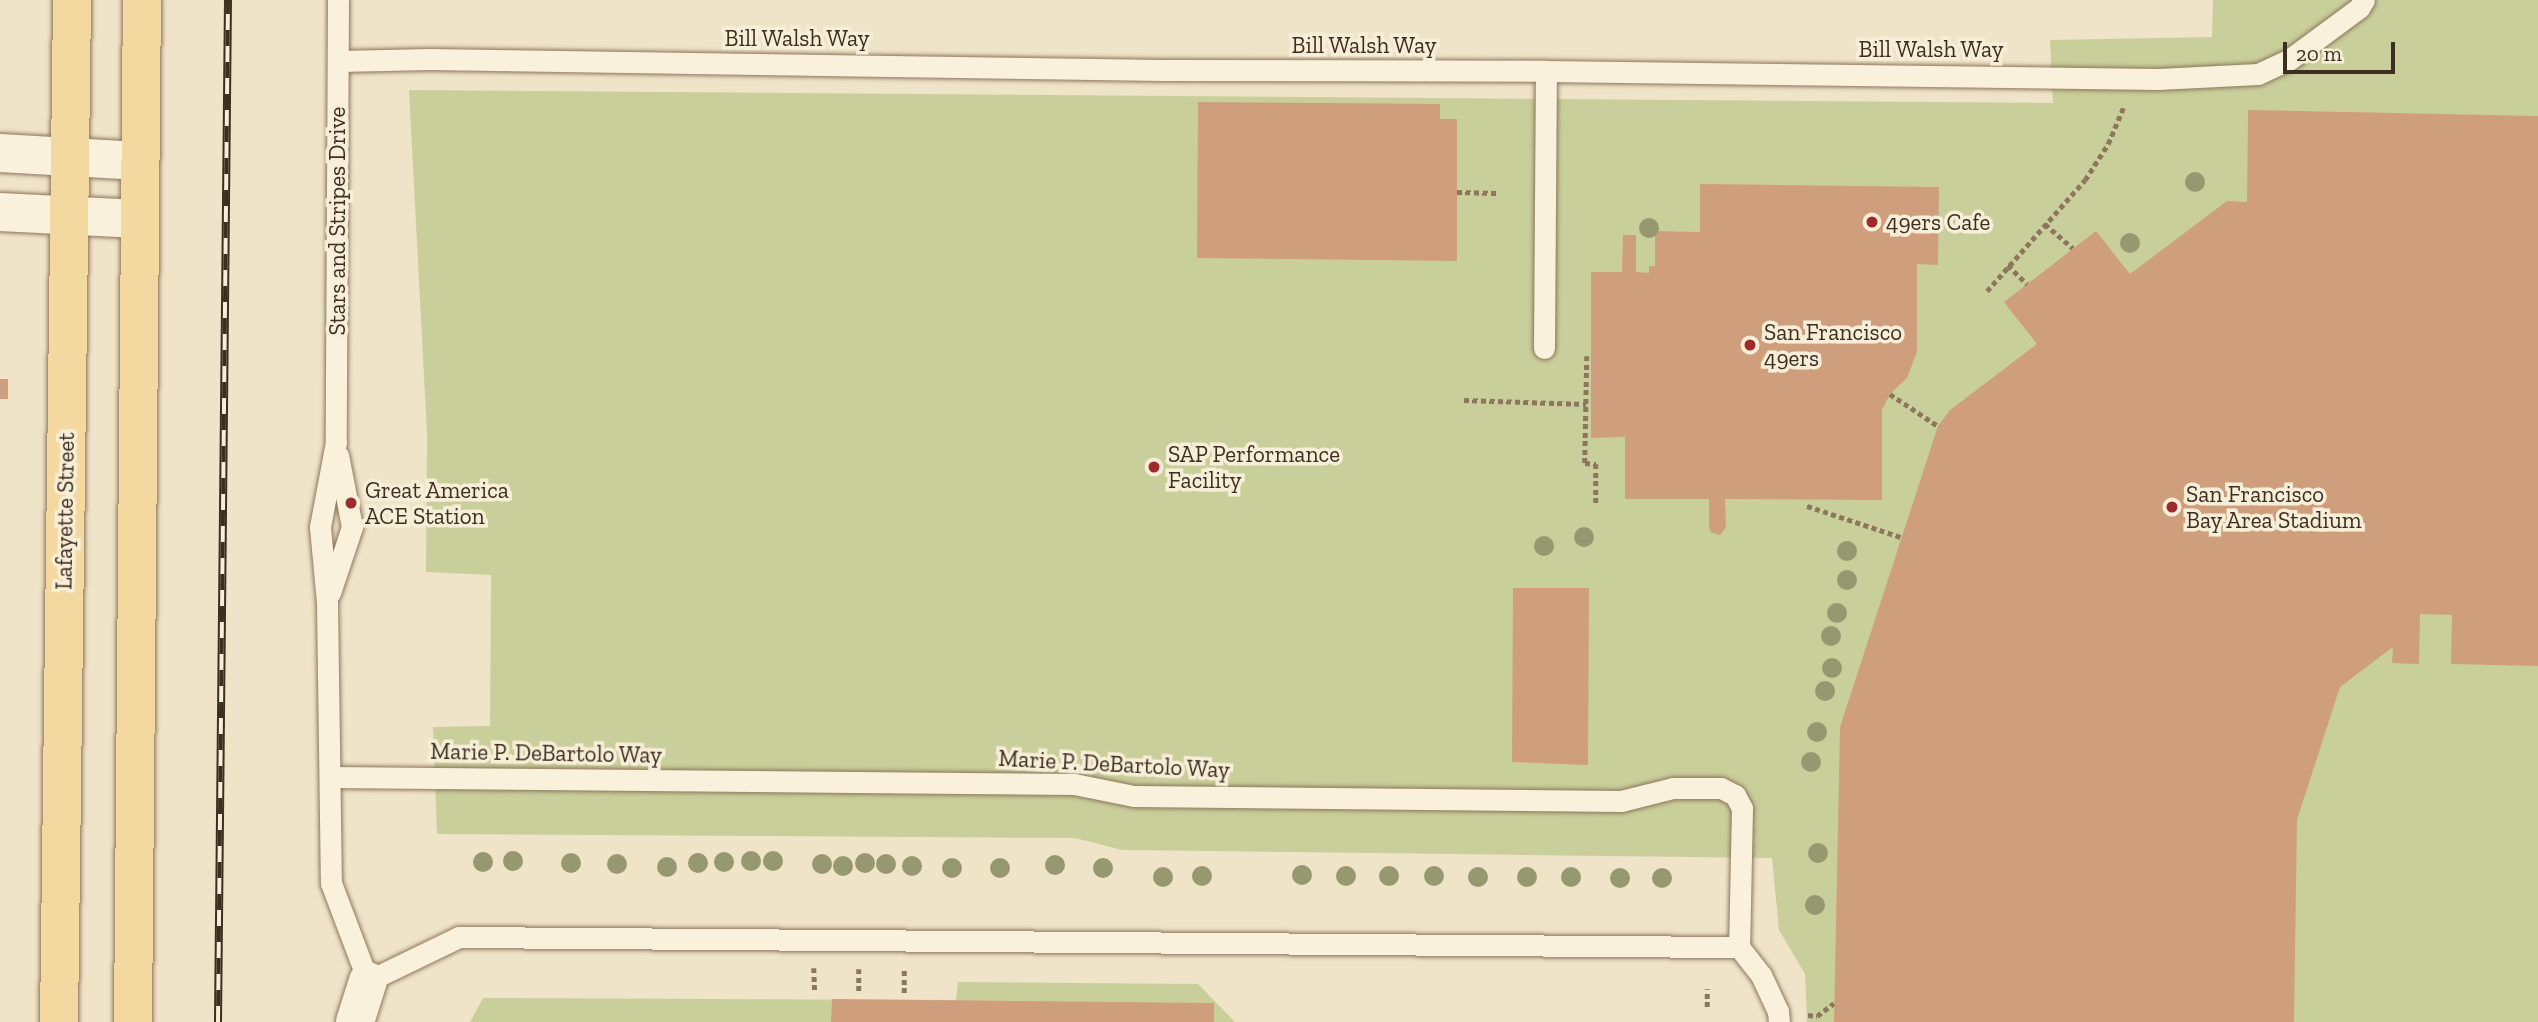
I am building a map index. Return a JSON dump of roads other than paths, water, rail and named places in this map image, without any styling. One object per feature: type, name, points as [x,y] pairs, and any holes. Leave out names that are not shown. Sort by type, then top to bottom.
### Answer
[{"type":"main road","name":"Lafayette Street","points":[[60,1022],[72,0]]},
{"type":"main road","points":[[133,1022],[139,604],[142,0]]},
{"type":"street","points":[[0,153],[140,161]]},
{"type":"street","points":[[0,212],[68,218],[139,219]]},
{"type":"street","points":[[355,1022],[368,981]]},
{"type":"lane","name":"Stars and Stripes Drive","points":[[338,0],[336,443],[320,527],[327,603],[331,883],[368,981]]},
{"type":"lane","name":"Bill Walsh Way","points":[[339,61],[429,59],[1177,70],[2131,78],[2258,74],[2290,59],[2348,16],[2364,0]]},
{"type":"lane","points":[[1544,348],[1546,71]]},
{"type":"lane","name":"Stars and Stripes Drive","points":[[327,603],[352,527],[336,443]]},
{"type":"lane","name":"Marie P. DeBartolo Way","points":[[330,777],[1074,784],[1134,796],[1621,801],[1673,788],[1721,788],[1735,795],[1742,808],[1739,947]]},
{"type":"lane","points":[[368,981],[459,937],[1739,947],[1761,975],[1778,1011],[1779,1022]]},
{"type":"railway","points":[[218,1022],[228,0]]},
{"type":"place","name":"49ers Cafe","points":[[1872,222]]},
{"type":"place","name":"San Francisco 49ers","points":[[1750,345]]},
{"type":"place","name":"SAP Performance Facility","points":[[1154,467]]},
{"type":"place","name":"Great America ACE Station","points":[[351,503]]},
{"type":"place","name":"San Francisco Bay Area Stadium","points":[[2172,507]]}]
